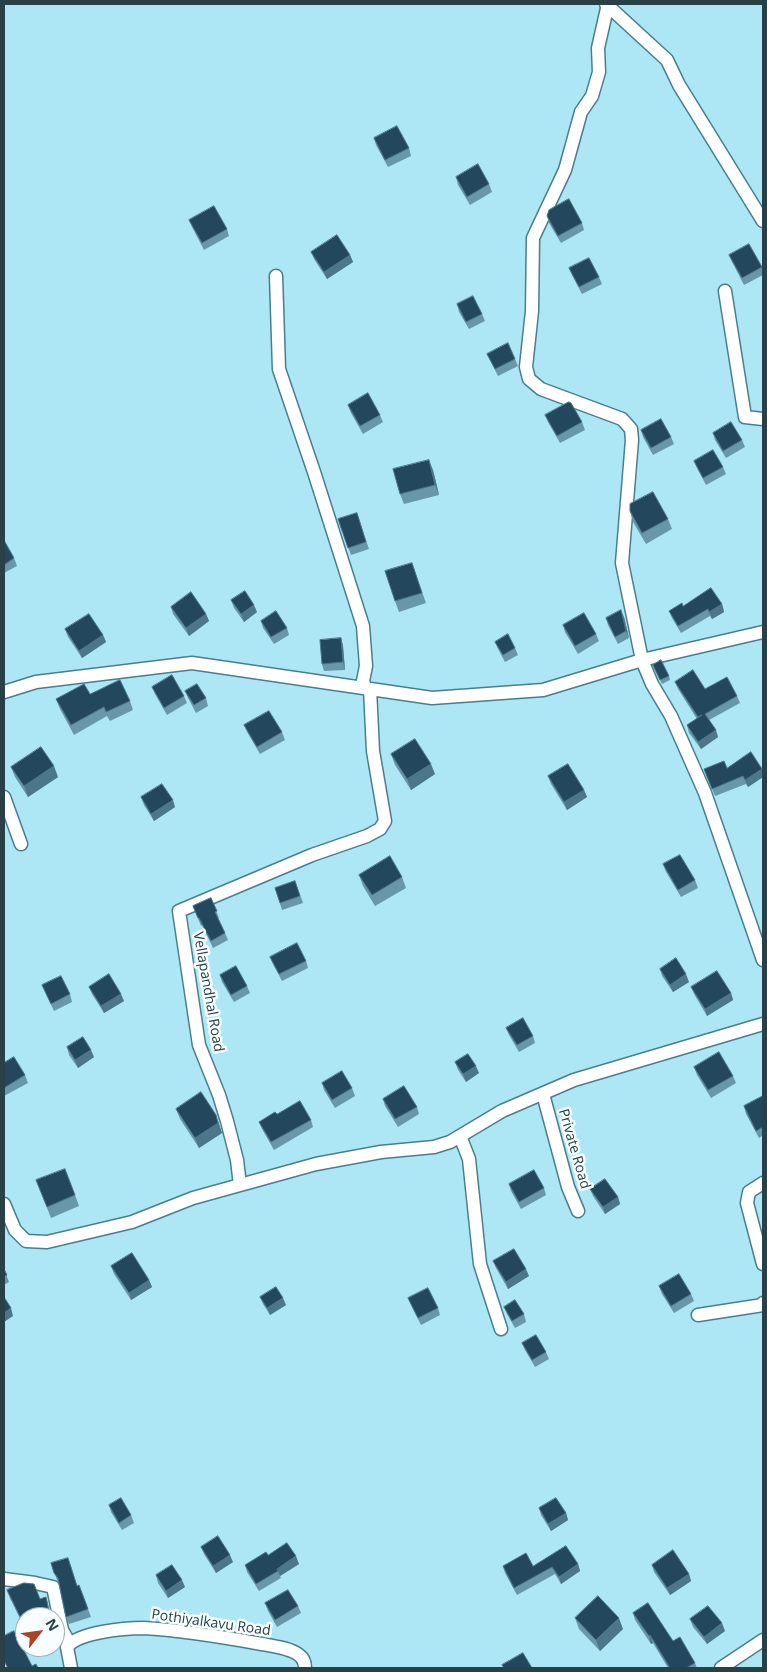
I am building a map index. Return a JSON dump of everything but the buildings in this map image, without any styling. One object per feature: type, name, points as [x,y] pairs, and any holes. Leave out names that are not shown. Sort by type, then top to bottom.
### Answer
[{"type":"street","points":[[607,4],[667,60],[679,85],[763,221]]},
{"type":"street","points":[[607,4],[598,48],[598,72],[592,96],[581,112],[565,170],[533,238],[532,311],[526,367],[529,379],[541,389],[622,419],[631,429],[632,450],[622,563],[642,660],[652,684],[671,716],[705,793],[722,847],[763,960]]},
{"type":"street","points":[[276,276],[279,369],[363,626],[366,666],[363,681],[368,688]]},
{"type":"street","points":[[725,291],[745,417],[763,419]]},
{"type":"street","points":[[4,692],[36,682],[192,663],[432,698],[543,690],[642,660],[763,632]]},
{"type":"street","name":"Vellapandhal Road","points":[[240,1185],[237,1160],[227,1120],[200,1045],[179,911],[312,855],[368,836],[380,829],[385,821],[373,751],[368,688]]},
{"type":"street","points":[[4,797],[21,844]]},
{"type":"street","points":[[4,1204],[15,1230],[26,1241],[47,1242],[132,1222],[193,1198],[316,1164],[381,1152],[434,1147],[450,1142],[502,1110],[574,1080],[763,1024]]},
{"type":"street","name":"Private Road","points":[[542,1094],[568,1187],[578,1212]]},
{"type":"street","points":[[460,1136],[469,1159],[480,1264],[501,1329]]},
{"type":"street","points":[[763,1183],[749,1192],[747,1202],[763,1264]]},
{"type":"street","points":[[698,1315],[763,1305],[763,1303]]},
{"type":"street","points":[[4,1579],[35,1582],[53,1587],[62,1630],[70,1644],[67,1647],[67,1653],[71,1668]]},
{"type":"street","name":"Pothiyalkavu Road","points":[[70,1644],[76,1639],[112,1631],[142,1628],[174,1631],[240,1640],[293,1652],[299,1654],[303,1659],[305,1668]]},
{"type":"street","points":[[721,1668],[763,1640]]}]
